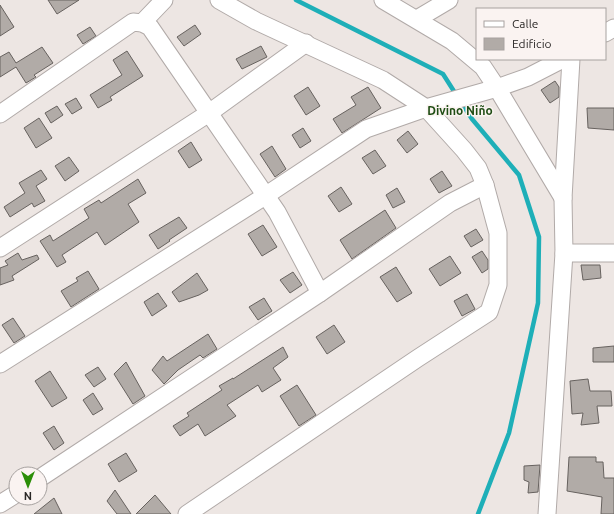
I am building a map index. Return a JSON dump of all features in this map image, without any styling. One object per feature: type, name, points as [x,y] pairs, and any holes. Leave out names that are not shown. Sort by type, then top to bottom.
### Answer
[{"type":"street","points":[[142,23],[164,0]]},
{"type":"street","points":[[187,514],[418,358],[490,312],[498,285],[498,234],[485,185],[478,168],[464,150],[426,108],[383,80],[256,20],[219,0]]},
{"type":"street","points":[[383,0],[452,41],[483,67],[491,90],[563,198]]},
{"type":"street","points":[[417,19],[448,0]]},
{"type":"street","points":[[0,114],[133,22],[142,23],[150,27],[277,212],[320,293]]},
{"type":"street","points":[[0,248],[209,113],[306,44]]},
{"type":"street","points":[[0,364],[265,196],[366,129],[426,108],[491,90],[528,77],[561,60]]},
{"type":"street","points":[[547,514],[564,253],[563,198],[571,60]]},
{"type":"street","points":[[48,473],[320,293],[450,203],[485,185]]},
{"type":"street","points":[[564,253],[614,253]]},
{"type":"building","points":[[48,0],[79,0],[57,14]]},
{"type":"building","points":[[0,5],[14,27],[0,36]]},
{"type":"building","points":[[195,25],[201,34],[184,46],[177,37]]},
{"type":"building","points":[[90,27],[96,36],[83,44],[77,35]]},
{"type":"building","points":[[261,46],[267,57],[242,69],[236,59]]},
{"type":"building","points":[[42,47],[53,63],[34,75],[36,77],[26,83],[16,67],[0,77],[0,57],[9,52],[16,63]]},
{"type":"building","points":[[127,51],[143,76],[110,97],[112,100],[98,108],[90,95],[122,75],[113,60]]},
{"type":"building","points":[[555,81],[559,87],[559,97],[550,103],[541,90]]},
{"type":"building","points":[[308,87],[320,106],[306,115],[294,96]]},
{"type":"building","points":[[368,87],[381,108],[342,133],[333,119],[356,105],[351,97]]},
{"type":"building","points":[[76,98],[82,108],[72,114],[65,104]]},
{"type":"building","points":[[57,106],[63,115],[51,123],[45,113]]},
{"type":"building","points":[[587,108],[614,108],[614,130],[588,128]]},
{"type":"building","points":[[39,118],[52,138],[36,148],[24,128]]},
{"type":"building","points":[[303,128],[311,141],[300,148],[292,135]]},
{"type":"building","points":[[408,131],[418,144],[407,153],[397,140]]},
{"type":"building","points":[[191,142],[202,160],[189,168],[178,151]]},
{"type":"building","points":[[272,146],[286,169],[275,177],[260,154]]},
{"type":"building","points":[[375,150],[386,166],[373,174],[362,158]]},
{"type":"building","points":[[69,157],[79,171],[65,181],[55,166]]},
{"type":"building","points":[[41,170],[47,179],[36,186],[45,201],[34,207],[32,203],[10,217],[4,207],[25,193],[19,183]]},
{"type":"building","points":[[442,171],[452,186],[439,193],[430,179]]},
{"type":"building","points":[[138,179],[146,193],[128,204],[139,222],[105,245],[97,232],[62,255],[66,262],[57,267],[40,241],[50,235],[53,241],[89,218],[84,209],[99,200],[101,203]]},
{"type":"building","points":[[341,187],[352,204],[339,212],[328,196]]},
{"type":"building","points":[[397,188],[405,202],[393,208],[386,195]]},
{"type":"building","points":[[385,210],[396,228],[352,259],[340,240]]},
{"type":"building","points":[[179,217],[187,228],[158,249],[149,235]]},
{"type":"building","points":[[263,225],[277,247],[262,256],[248,234]]},
{"type":"building","points":[[476,229],[483,240],[471,247],[464,236]]},
{"type":"building","points":[[482,251],[488,260],[488,269],[482,273],[472,257]]},
{"type":"building","points":[[18,253],[22,260],[37,255],[39,259],[12,276],[14,280],[0,285],[0,268],[8,265],[5,261]]},
{"type":"building","points":[[450,256],[461,273],[440,286],[429,269]]},
{"type":"building","points":[[581,265],[600,265],[601,278],[583,280]]},
{"type":"building","points":[[396,267],[412,293],[397,302],[380,277]]},
{"type":"building","points":[[88,271],[99,289],[71,307],[61,291],[78,281],[76,278]]},
{"type":"building","points":[[293,272],[302,285],[290,293],[280,280]]},
{"type":"building","points":[[197,273],[208,290],[179,302],[172,292]]},
{"type":"building","points":[[158,293],[167,306],[152,316],[144,302]]},
{"type":"building","points":[[467,294],[475,309],[462,316],[454,301]]},
{"type":"building","points":[[264,298],[272,311],[258,320],[249,307]]},
{"type":"building","points":[[13,318],[25,336],[14,343],[2,325]]},
{"type":"building","points":[[334,325],[345,342],[327,354],[316,337]]},
{"type":"building","points":[[208,334],[217,349],[203,358],[200,355],[178,370],[164,384],[152,370],[163,356],[167,361]]},
{"type":"building","points":[[614,346],[614,362],[593,362],[593,348]]},
{"type":"building","points":[[283,347],[288,357],[273,368],[281,380],[262,392],[258,385],[227,405],[236,416],[205,436],[198,424],[180,436],[173,426],[189,416],[187,413],[222,390],[219,386],[233,379]]},
{"type":"building","points":[[126,362],[145,396],[133,404],[114,374]]},
{"type":"building","points":[[98,367],[106,379],[94,387],[85,375]]},
{"type":"building","points":[[50,371],[67,398],[52,407],[35,381]]},
{"type":"building","points":[[588,379],[590,391],[611,391],[612,406],[597,406],[599,423],[581,425],[583,413],[572,414],[570,381]]},
{"type":"building","points":[[297,385],[316,415],[299,426],[280,396]]},
{"type":"building","points":[[93,393],[103,409],[93,415],[83,400]]},
{"type":"building","points":[[54,426],[64,443],[54,450],[43,433]]},
{"type":"building","points":[[126,453],[137,471],[119,482],[108,464]]},
{"type":"building","points":[[569,457],[596,457],[596,462],[603,462],[604,478],[614,478],[614,514],[601,514],[602,497],[567,491]]},
{"type":"building","points":[[540,465],[538,492],[528,493],[529,482],[524,480],[524,466]]},
{"type":"building","points":[[115,490],[131,514],[117,514],[107,501]]},
{"type":"building","points":[[155,495],[171,514],[136,514]]},
{"type":"building","points":[[54,498],[62,514],[34,514],[44,506],[48,506],[48,503]]},
{"type":"waterway","points":[[296,0],[443,74],[457,96]]},
{"type":"waterway","points":[[461,102],[472,119],[519,175],[539,237],[538,303],[509,433],[478,514]]},
{"type":"district","name":"Divino Niño","points":[[460,110]]}]
